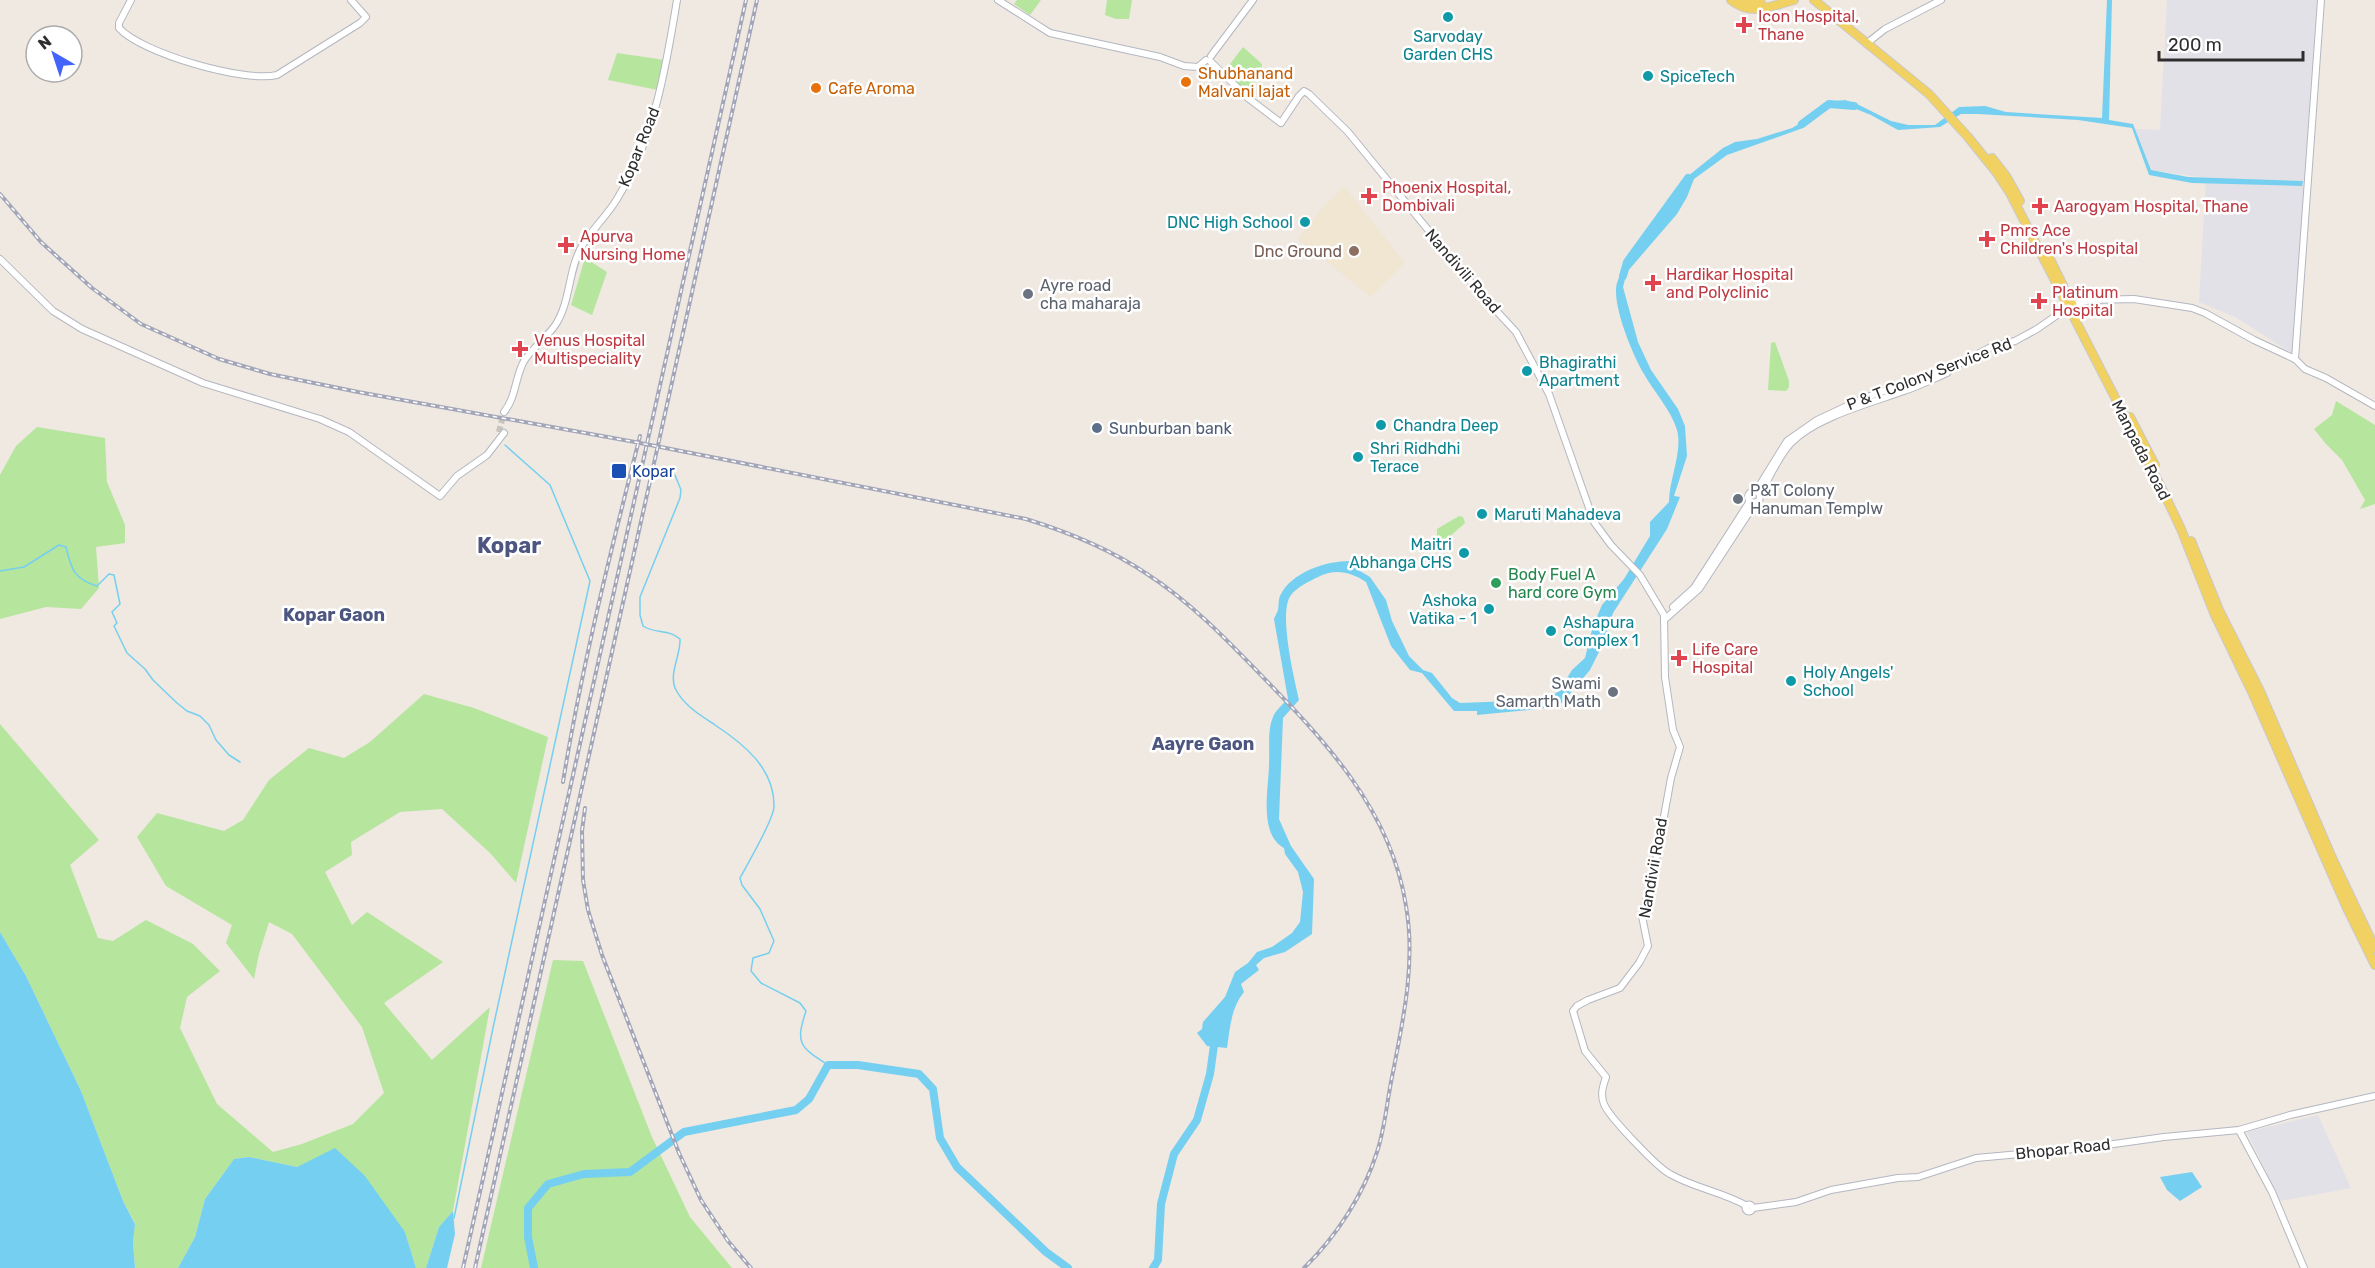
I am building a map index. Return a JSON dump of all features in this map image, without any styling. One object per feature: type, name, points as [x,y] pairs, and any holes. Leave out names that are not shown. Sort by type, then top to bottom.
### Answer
[{"type":"main road","points":[[1731,0],[1742,8],[1750,10],[1794,0]]},
{"type":"main road","points":[[1740,0],[1755,4],[1772,0]]},
{"type":"main road","name":"Manpada Road","points":[[1814,0],[1868,42]]},
{"type":"main road","name":"Manpada Road","points":[[1822,0],[1947,110],[2006,176],[2183,528],[2219,610],[2255,680],[2333,860],[2375,948]]},
{"type":"main road","name":"Manpada Road","points":[[2199,567],[2214,613],[2258,705],[2346,906],[2375,965]]},
{"type":"street","points":[[131,0],[118,23],[119,28],[128,37],[165,54],[237,75],[261,78],[277,75],[350,32],[366,17],[351,0]]},
{"type":"street","name":"Kopar Road","points":[[506,411],[520,368],[561,314],[568,298],[581,247],[618,198],[639,155],[665,74],[677,0]]},
{"type":"street","points":[[998,0],[1050,33],[1160,57],[1184,66],[1198,68],[1209,59],[1253,0]]},
{"type":"street","points":[[1868,42],[1885,29],[1941,0]]},
{"type":"street","points":[[2295,358],[2321,0]]},
{"type":"street","name":"Nandivili Road","points":[[1209,59],[1248,98],[1281,123],[1299,96],[1304,91],[1310,94],[1348,132],[1472,283],[1513,328],[1549,394],[1594,522],[1611,545],[1628,562]]},
{"type":"street","points":[[0,259],[53,311],[82,329],[203,383],[320,419],[349,432],[440,496],[457,476],[487,455],[501,434]]},
{"type":"street","name":"P & T Colony Service Rd","points":[[1758,493],[1783,446],[1802,429],[1854,402],[1951,368],[1991,347],[2015,341],[2071,306],[2091,300],[2134,299],[2192,308],[2295,358],[2305,369],[2326,378],[2375,406]]},
{"type":"street","points":[[1664,617],[1694,588],[1753,501],[1759,500],[1758,493],[1749,494],[1753,501]]},
{"type":"street","name":"Nandivii Road","points":[[1628,562],[1640,575],[1664,617],[1665,677],[1673,730],[1680,747],[1671,778],[1655,866],[1642,916],[1647,946],[1639,963],[1620,988],[1588,1000],[1573,1011],[1585,1051],[1606,1077],[1602,1094],[1604,1106],[1616,1120],[1668,1173],[1750,1207]]},
{"type":"street","name":"Bhopar Road","points":[[1750,1207],[1796,1202],[1831,1190],[1898,1178],[1918,1177],[1968,1160],[1989,1156],[2085,1148],[2239,1130],[2290,1115],[2375,1096]]},
{"type":"street","points":[[2239,1130],[2272,1192],[2304,1268]]},
{"type":"shaded area","points":[[2167,0],[2320,0],[2293,354],[2235,317],[2199,302],[2206,178],[2151,170],[2145,160],[2135,129],[2160,130]]},
{"type":"shaded area","name":"Dnc Ground","points":[[1344,186],[1405,263],[1371,297],[1298,239],[1321,209]]},
{"type":"shaded area","points":[[2318,1115],[2351,1188],[2280,1201],[2247,1132]]},
{"type":"green space","points":[[1017,0],[1041,0],[1030,15],[1014,4]]},
{"type":"green space","points":[[1107,0],[1132,0],[1129,19],[1116,19],[1105,15]]},
{"type":"green space","points":[[1243,47],[1262,64],[1257,79],[1244,89],[1224,72]]},
{"type":"green space","points":[[617,53],[665,60],[658,90],[608,80]]},
{"type":"green space","points":[[585,258],[607,272],[592,315],[571,305]]},
{"type":"green space","points":[[1775,342],[1789,381],[1786,391],[1768,390],[1771,343]]},
{"type":"green space","points":[[2336,401],[2375,425],[2375,504],[2360,509],[2365,500],[2342,460],[2314,429],[2332,415]]},
{"type":"green space","points":[[37,427],[105,438],[107,482],[125,525],[125,543],[96,547],[99,588],[81,609],[46,607],[0,619],[0,475],[16,446]]},
{"type":"green space","points":[[1459,516],[1463,517],[1465,523],[1447,539],[1440,541],[1437,529]]},
{"type":"green space","points":[[424,694],[474,708],[548,737],[516,883],[490,853],[442,809],[400,812],[351,842],[352,855],[325,872],[352,925],[367,912],[443,962],[384,1003],[432,1060],[490,1007],[453,1211],[439,1227],[426,1268],[416,1268],[405,1232],[335,1149],[297,1167],[249,1157],[234,1159],[205,1199],[195,1237],[178,1268],[135,1268],[133,1242],[135,1223],[123,1201],[81,1091],[26,976],[0,932],[0,724],[99,840],[70,865],[98,938],[113,941],[146,920],[193,944],[220,971],[187,997],[180,1028],[217,1104],[273,1152],[302,1144],[353,1124],[384,1093],[362,1027],[292,934],[269,922],[254,979],[226,943],[232,925],[166,886],[137,837],[157,813],[224,831],[243,820],[269,780],[309,748],[344,758],[370,742]]},
{"type":"green space","points":[[553,960],[583,961],[652,1137],[690,1217],[732,1268],[481,1268]]},
{"type":"water","points":[[2107,0],[2112,0],[2109,120],[2133,124],[2151,170],[2188,177],[2303,181],[2302,186],[2192,183],[2149,175],[2132,128],[2078,120],[1961,114],[1940,127],[1898,130],[1871,115],[1838,104],[1830,107],[1803,128],[1727,155],[1694,179],[1677,214],[1627,272],[1623,287],[1638,342],[1651,370],[1678,409],[1685,426],[1687,456],[1674,496],[1680,497],[1667,529],[1613,613],[1604,642],[1590,670],[1562,703],[1540,709],[1477,715],[1477,711],[1454,711],[1422,673],[1410,670],[1391,646],[1366,582],[1355,576],[1337,572],[1324,574],[1311,580],[1294,592],[1287,603],[1286,630],[1299,700],[1283,718],[1279,819],[1291,846],[1314,879],[1312,934],[1285,952],[1264,958],[1256,965],[1259,970],[1241,984],[1244,992],[1234,1011],[1227,1048],[1207,1046],[1197,1033],[1202,1029],[1203,1022],[1225,997],[1235,972],[1248,963],[1257,952],[1272,947],[1292,933],[1300,922],[1303,892],[1298,872],[1285,854],[1284,848],[1271,832],[1267,809],[1271,722],[1279,708],[1288,699],[1274,619],[1280,596],[1285,588],[1292,580],[1310,570],[1330,563],[1350,561],[1355,568],[1370,577],[1386,600],[1392,621],[1409,656],[1423,670],[1432,673],[1452,698],[1460,703],[1536,700],[1550,697],[1559,691],[1572,670],[1585,658],[1593,626],[1602,605],[1624,579],[1650,536],[1650,522],[1669,502],[1678,447],[1677,430],[1671,415],[1634,355],[1620,316],[1616,292],[1617,283],[1624,268],[1665,215],[1688,176],[1723,148],[1735,142],[1757,139],[1792,128],[1826,105],[1836,101],[1845,100],[1855,103],[1891,121],[1908,125],[1935,125],[1959,107],[1985,106],[2006,112],[2102,118]]},
{"type":"water","points":[[0,932],[26,976],[81,1091],[123,1201],[135,1224],[133,1242],[135,1268],[0,1268]]},
{"type":"water","points":[[335,1148],[365,1176],[405,1232],[416,1268],[178,1268],[195,1237],[205,1199],[234,1159],[249,1157],[297,1167]]},
{"type":"water","points":[[2192,1172],[2202,1187],[2180,1201],[2167,1190],[2160,1177]]},
{"type":"water","points":[[453,1211],[455,1234],[447,1268],[426,1268],[439,1227]]},
{"type":"waterway","points":[[1802,124],[1829,104],[1854,106]]},
{"type":"waterway","points":[[1623,276],[1627,262],[1688,178]]},
{"type":"waterway","points":[[454,1218],[590,581],[550,485],[505,445]]},
{"type":"waterway","points":[[675,475],[681,490],[680,498],[640,597],[640,615],[643,626],[680,639],[673,676],[678,694],[687,705],[747,749],[763,769],[769,781],[773,793],[773,813],[740,878],[742,885],[760,909],[774,941],[769,953],[753,958],[751,971],[761,983],[800,1003],[806,1011],[801,1031],[802,1044],[811,1054],[828,1065]]},
{"type":"waterway","points":[[0,571],[24,567],[59,545],[66,547],[72,567],[83,580],[97,586],[109,574],[114,575],[120,604],[112,612],[117,623],[114,626],[127,653],[177,703],[187,711],[200,716],[209,725],[216,740],[229,755],[240,762]]},
{"type":"waterway","points":[[1153,1268],[1158,1260],[1161,1204],[1174,1154],[1197,1120],[1210,1074],[1215,1038]]},
{"type":"waterway","points":[[534,1268],[528,1237],[528,1208],[548,1184],[584,1174],[630,1172],[684,1132],[796,1110],[809,1099],[828,1065],[858,1065],[919,1074],[933,1089],[940,1138],[957,1167],[1046,1252],[1068,1268]]},
{"type":"tunnel","points":[[499,432],[504,412]]},
{"type":"railway","points":[[463,1268],[746,0]]},
{"type":"railway","points":[[475,1268],[757,0]]},
{"type":"railway","points":[[0,194],[41,242],[92,288],[141,324],[219,359],[270,374],[358,392],[635,442],[1026,519],[1104,549],[1133,565],[1192,608],[1283,698],[1330,750],[1351,778],[1386,838],[1398,871],[1406,906],[1410,949],[1407,992],[1380,1143],[1365,1183],[1348,1214],[1327,1243],[1304,1268]]},
{"type":"railway","points":[[563,782],[588,651],[640,436]]},
{"type":"railway","points":[[585,808],[582,831],[583,880],[588,910],[602,955],[679,1153],[701,1200],[728,1241],[751,1268]]},
{"type":"place","name":"Sarvoday Garden CHS","points":[[1448,17]]},
{"type":"place","name":"Icon Hospital, Thane","points":[[1744,25]]},
{"type":"place","name":"SpiceTech","points":[[1648,76]]},
{"type":"place","name":"Shubhanand Malvani lajat","points":[[1186,82]]},
{"type":"place","name":"Cafe Aroma","points":[[816,88]]},
{"type":"place","name":"Phoenix Hospital, Dombivali","points":[[1369,196]]},
{"type":"place","name":"Aarogyam Hospital, Thane","points":[[2040,206]]},
{"type":"place","name":"DNC High School","points":[[1305,222]]},
{"type":"place","name":"Pmrs Ace Children's Hospital","points":[[1987,239]]},
{"type":"place","name":"Apurva Nursing Home","points":[[566,245]]},
{"type":"place","name":"Dnc Ground","points":[[1354,251]]},
{"type":"place","name":"Hardikar Hospital and Polyclinic","points":[[1653,283]]},
{"type":"place","name":"Ayre road cha maharaja","points":[[1028,294]]},
{"type":"place","name":"Platinum Hospital","points":[[2039,301]]},
{"type":"place","name":"Venus Hospital Multispeciality","points":[[520,349]]},
{"type":"place","name":"Bhagirathi Apartment","points":[[1527,371]]},
{"type":"place","name":"Chandra Deep","points":[[1381,425]]},
{"type":"place","name":"Sunburban bank","points":[[1097,428]]},
{"type":"place","name":"Shri Ridhdhi Terace","points":[[1358,457]]},
{"type":"place","name":"Kopar","points":[[619,471]]},
{"type":"place","name":"P&T Colony Hanuman Templw","points":[[1738,499]]},
{"type":"place","name":"Maruti Mahadeva","points":[[1482,514]]},
{"type":"place","name":"Maitri Abhanga CHS","points":[[1464,553]]},
{"type":"place","name":"Body Fuel A hard core Gym","points":[[1496,583]]},
{"type":"place","name":"Ashoka Vatika - 1","points":[[1489,609]]},
{"type":"place","name":"Ashapura Complex 1","points":[[1551,631]]},
{"type":"place","name":"Life Care Hospital","points":[[1679,658]]},
{"type":"place","name":"Holy Angels' School","points":[[1791,681]]},
{"type":"place","name":"Swami Samarth Math","points":[[1613,692]]},
{"type":"district","name":"Kopar","points":[[509,545]]},
{"type":"district","name":"Kopar Gaon","points":[[334,615]]},
{"type":"district","name":"Aayre Gaon","points":[[1203,744]]}]
